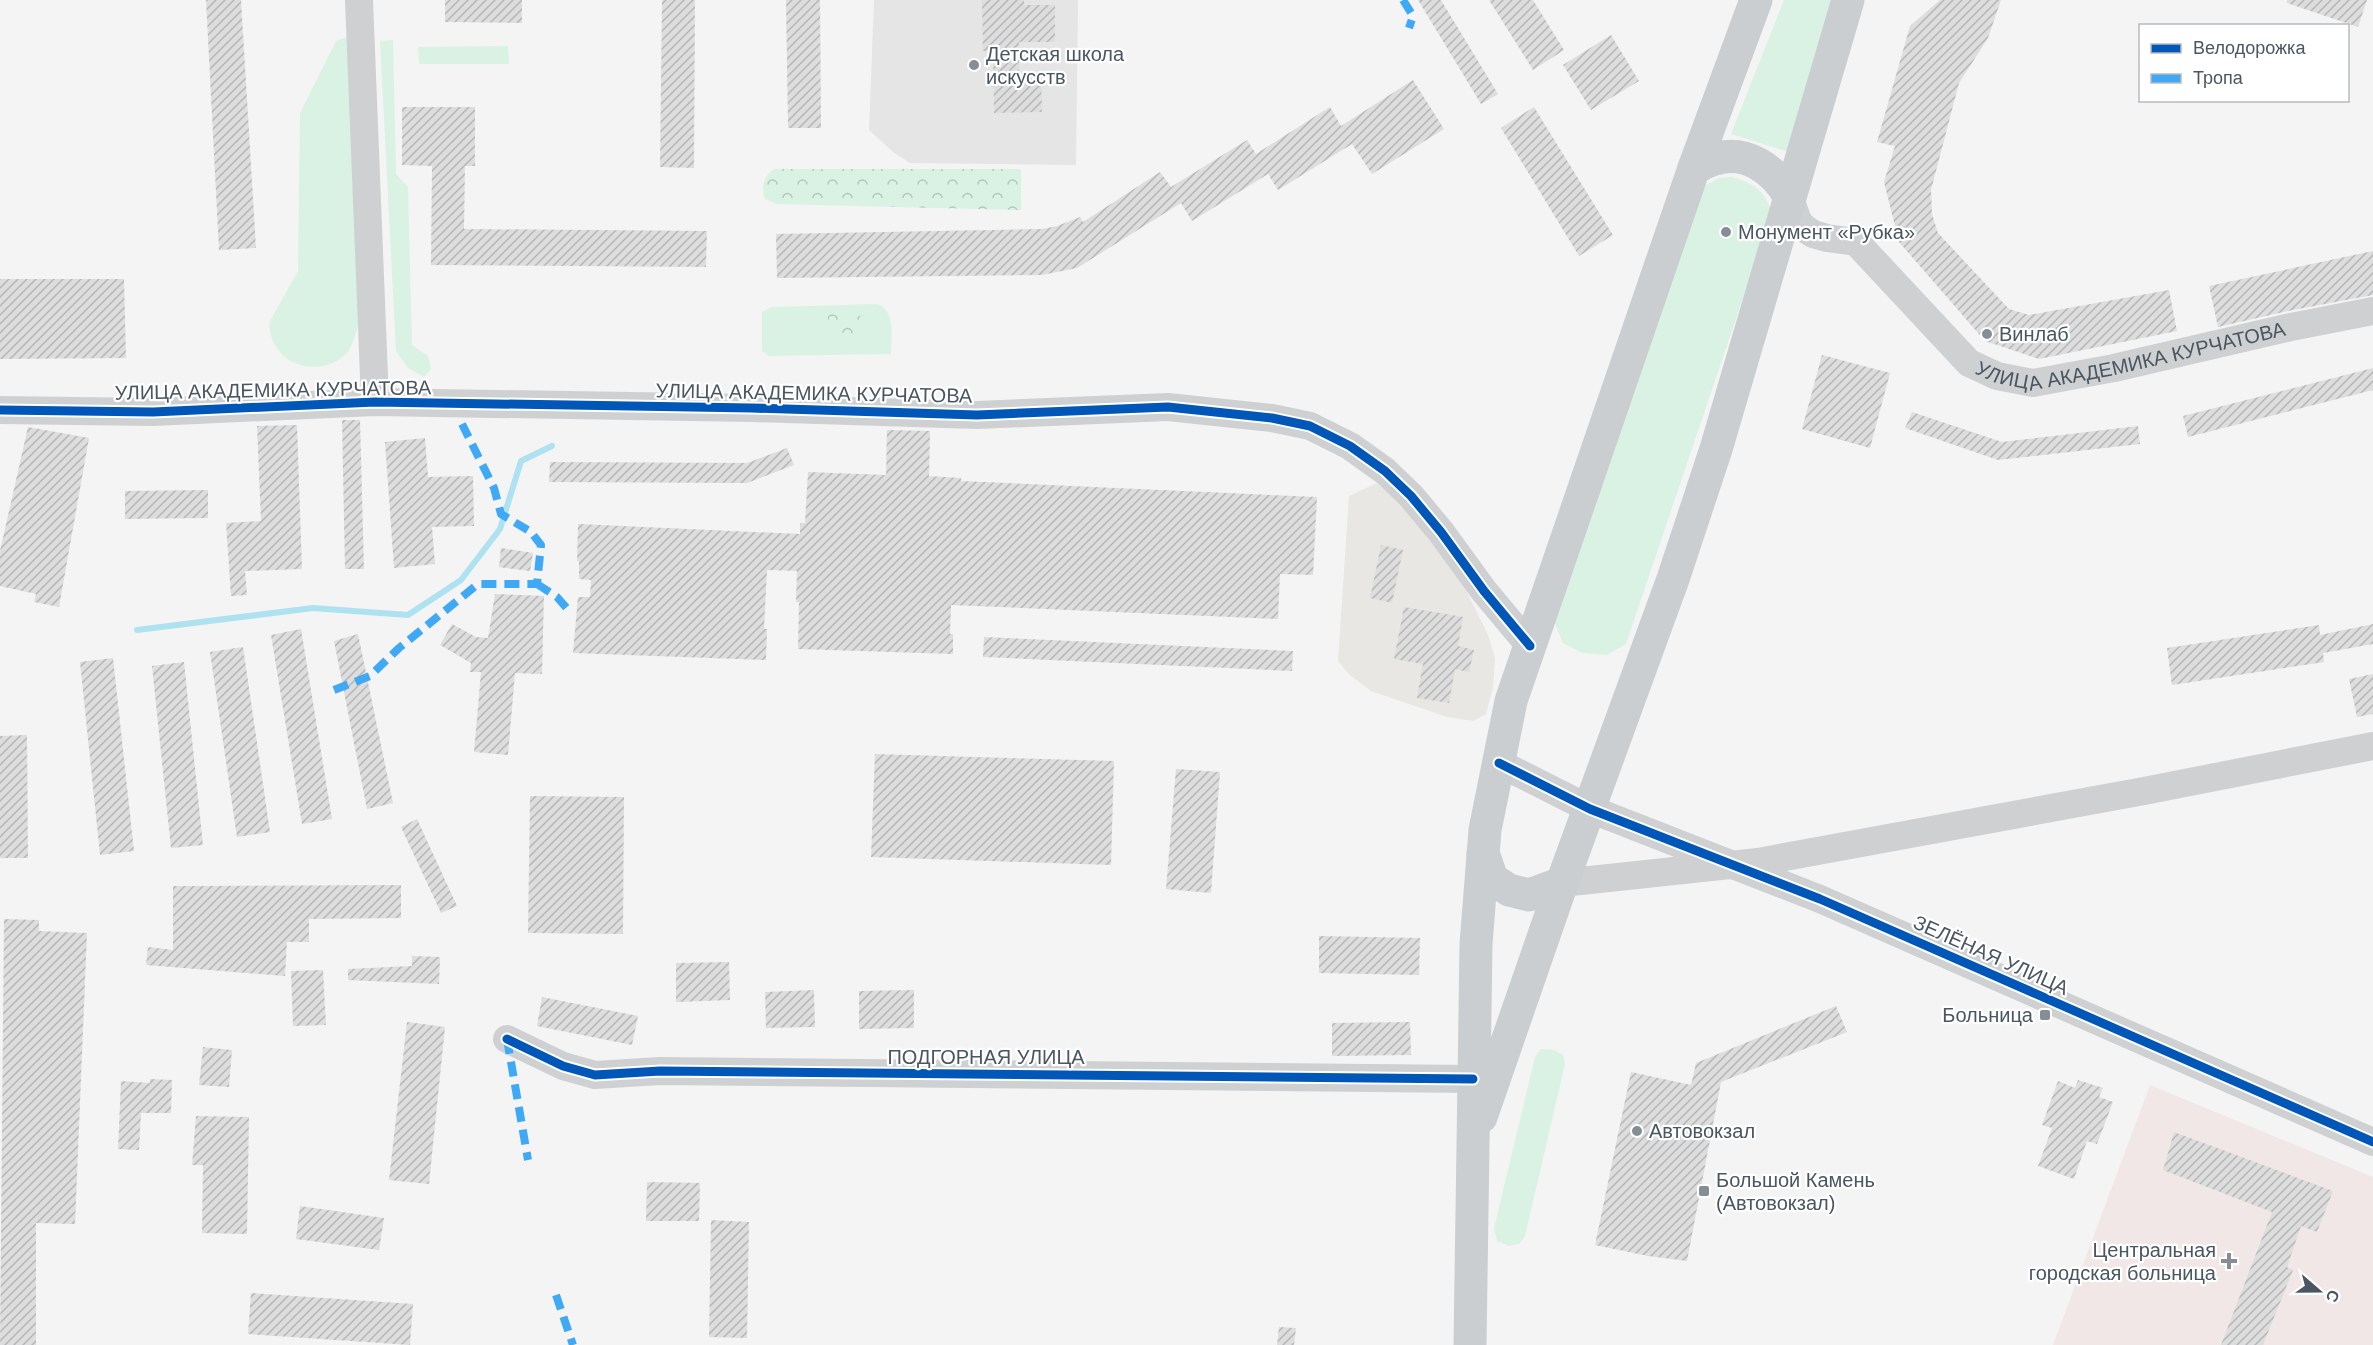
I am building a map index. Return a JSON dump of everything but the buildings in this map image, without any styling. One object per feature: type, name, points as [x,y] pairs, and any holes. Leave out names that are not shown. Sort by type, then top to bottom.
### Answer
[{"type":"main road","points":[[1470,1345],[1476,944],[1485,830],[1511,701],[1694,168],[1756,0]]},
{"type":"main road","points":[[1473,1141],[1562,883],[1673,579],[1716,449],[1848,0]]},
{"type":"main road","name":"УЛИЦА АКАДЕМИКА КУРЧАТОВА","points":[[1694,168],[1717,158],[1744,158],[1770,170],[1778,177],[1790,196]]},
{"type":"main road","points":[[1483,853],[1492,879],[1509,890],[1529,895],[1562,883]]},
{"type":"street","points":[[359,0],[375,402]]},
{"type":"street","name":"УЛИЦА АКАДЕМИКА КУРЧАТОВА","points":[[1790,196],[1798,221],[1804,228],[1813,234],[1827,238],[1856,242],[1969,363],[1983,372],[2016,381],[2033,383],[2114,368],[2291,327],[2373,311]]},
{"type":"street","name":"УЛИЦА АКАДЕМИКА КУРЧАТОВА","points":[[0,410],[153,412],[375,402],[752,408],[977,415],[1168,407],[1272,418],[1310,426],[1350,446],[1384,471],[1426,514],[1484,591],[1530,646]]},
{"type":"street","points":[[1562,883],[1733,866],[2373,746]]},
{"type":"street","name":"ЗЕЛЁНАЯ УЛИЦА","points":[[1499,763],[1590,809],[1820,899],[2373,1142]]},
{"type":"street","name":"ПОДГОРНАЯ УЛИЦА","points":[[507,1039],[563,1066],[595,1075],[660,1071],[1473,1078]]},
{"type":"shaded area","name":"Детская школа искусств","points":[[874,0],[1078,0],[1076,165],[910,163],[893,152],[869,130]]},
{"type":"shaded area","points":[[1377,483],[1430,533],[1467,592],[1488,635],[1495,658],[1493,687],[1486,714],[1473,721],[1447,717],[1371,691],[1350,675],[1338,661],[1349,496]]},
{"type":"shaded area","name":"Центральная городская больница","points":[[2150,1085],[2373,1177],[2373,1345],[2053,1345]]},
{"type":"green space","points":[[1784,0],[1843,0],[1798,155],[1731,134]]},
{"type":"green space","points":[[350,36],[358,327],[349,350],[339,360],[319,367],[309,367],[289,360],[281,354],[273,340],[269,323],[298,271],[300,113],[336,41]]},
{"type":"green space","points":[[393,40],[396,174],[408,187],[412,345],[428,356],[431,369],[424,377],[408,368],[396,351],[380,41]]},
{"type":"green space","points":[[508,46],[509,64],[419,64],[418,47]]},
{"type":"green space","points":[[774,169],[1021,169],[1021,210],[776,204],[765,199],[763,190],[765,179]]},
{"type":"green space","points":[[1732,177],[1757,188],[1772,212],[1626,644],[1607,655],[1582,653],[1563,643],[1554,621],[1704,186],[1719,178]]},
{"type":"green space","points":[[878,304],[888,313],[890,319],[891,354],[769,356],[762,351],[762,312],[772,307]]},
{"type":"green space","points":[[828,314],[864,316],[863,334],[827,333]]},
{"type":"green space","points":[[1541,1049],[1554,1050],[1563,1055],[1565,1064],[1525,1236],[1519,1244],[1509,1246],[1497,1241],[1494,1228],[1535,1057]]},
{"type":"waterway","points":[[137,630],[313,608],[408,615],[461,580],[500,529],[521,461],[552,446]]},
{"type":"marked path","points":[[1403,0],[1413,16],[1409,28]]},
{"type":"marked path","points":[[334,690],[370,676],[399,648],[478,584],[537,584],[541,545],[531,532],[501,514],[494,488],[462,424]]},
{"type":"marked path","points":[[537,584],[557,597],[570,612]]},
{"type":"marked path","points":[[507,1039],[528,1160]]},
{"type":"marked path","points":[[556,1295],[573,1345]]},
{"type":"cycle path","points":[[0,410],[153,412],[375,402],[752,408],[977,415],[1168,407],[1272,418],[1310,426],[1350,446],[1385,471],[1411,496],[1441,532],[1484,591],[1530,646]]},
{"type":"cycle path","points":[[1499,763],[1590,809],[1820,899],[2373,1142]]},
{"type":"cycle path","points":[[507,1039],[563,1066],[595,1075],[660,1071],[1473,1079]]},
{"type":"place","name":"Детская школа искусств","points":[[974,65]]},
{"type":"place","name":"Монумент «Рубка»","points":[[1726,232]]},
{"type":"place","name":"Винлаб","points":[[1987,334]]},
{"type":"place","name":"Больница","points":[[2045,1015]]},
{"type":"place","name":"Автовокзал","points":[[1637,1131]]},
{"type":"place","name":"Большой Камень (Автовокзал)","points":[[1704,1191]]},
{"type":"place","name":"Центральная городская больница","points":[[2229,1261]]}]
